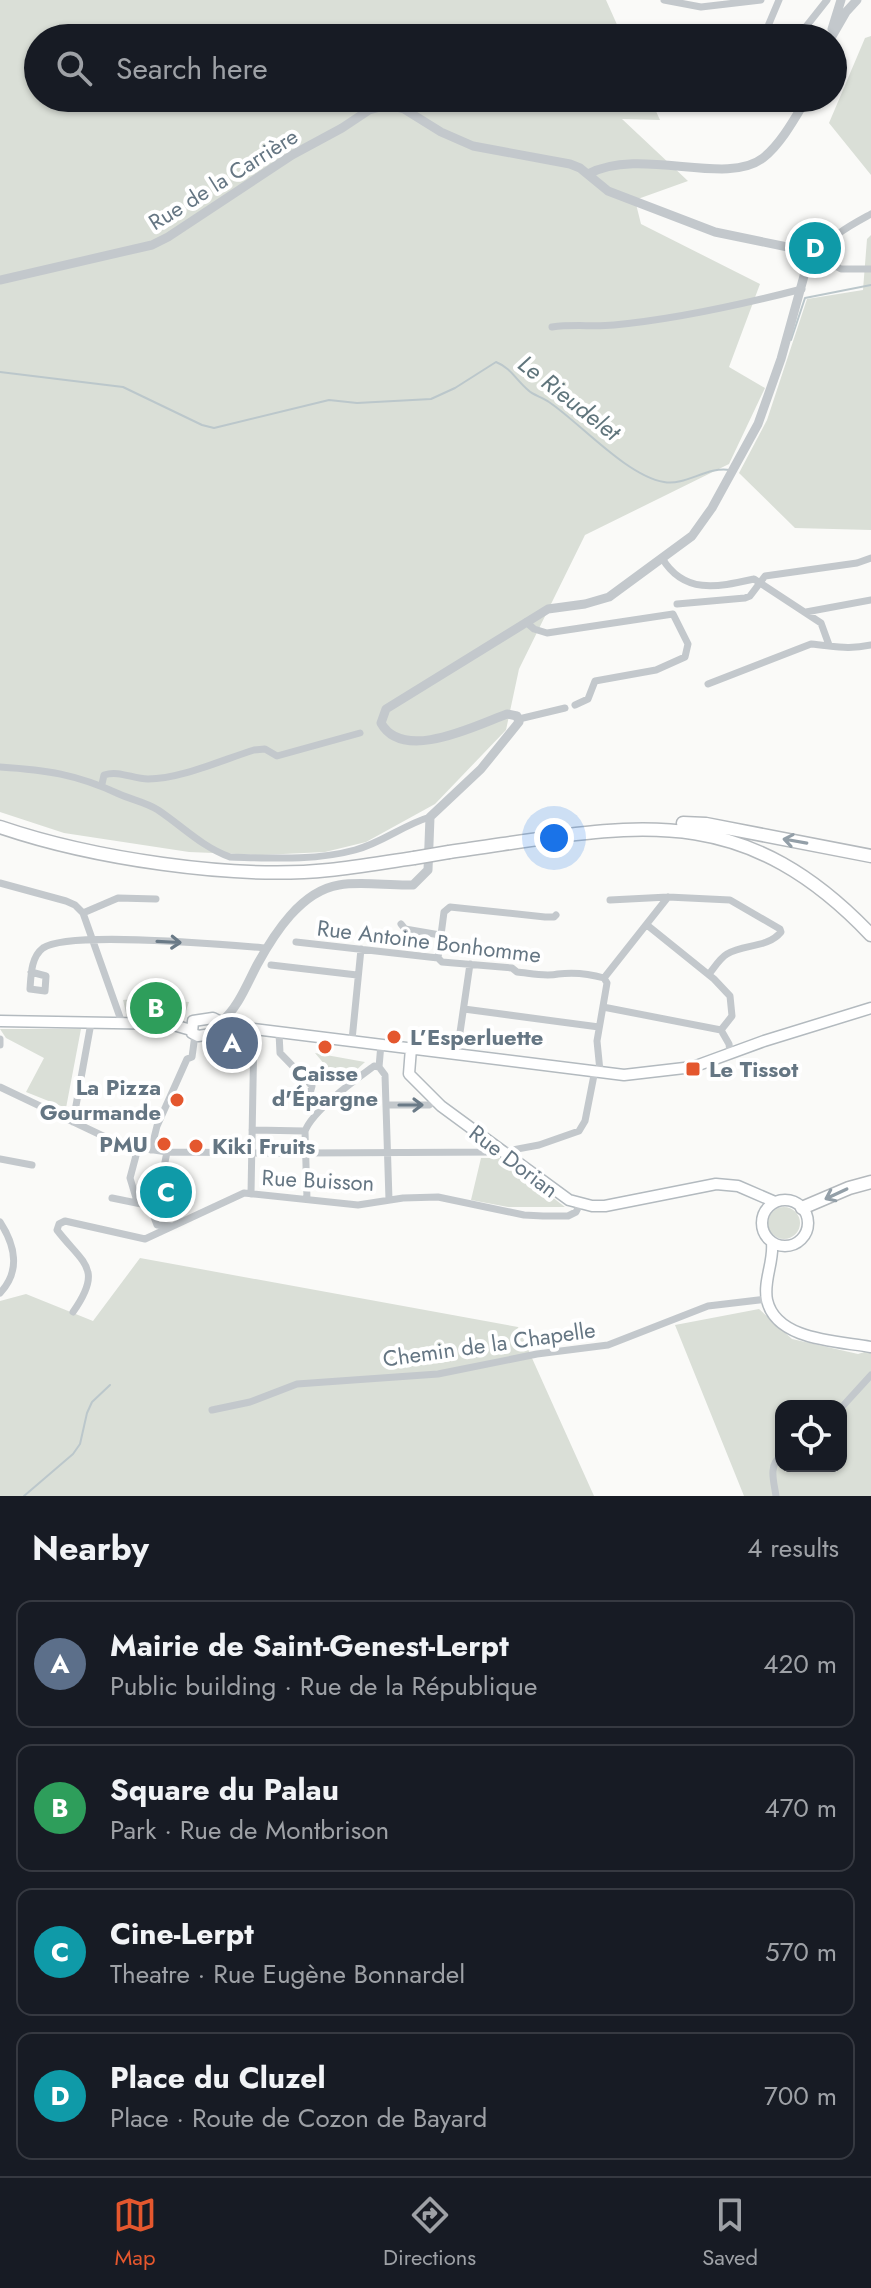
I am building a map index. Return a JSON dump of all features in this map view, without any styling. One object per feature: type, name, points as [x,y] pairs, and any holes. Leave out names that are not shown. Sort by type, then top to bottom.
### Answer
[{"type":"highway","points":[[0,821],[64,839],[150,855],[236,866],[335,864],[644,821],[706,824],[871,856]]},
{"type":"highway","points":[[683,823],[740,837],[791,860],[829,885],[871,925]]},
{"type":"highway","points":[[0,827],[59,844],[155,862],[244,872],[326,871],[414,855]]},
{"type":"highway","points":[[448,850],[605,831],[662,829],[711,835],[762,852],[805,876],[841,904],[871,935]]},
{"type":"highway","points":[[802,1208],[871,1182]]},
{"type":"main road","points":[[193,1029],[220,1024],[240,1029],[624,1075],[693,1067],[730,1049],[750,1046],[871,1008]]},
{"type":"main road","points":[[0,1021],[170,1024],[181,1020],[193,1029],[213,1035],[220,1024]]},
{"type":"main road","name":"Rue Dorian","points":[[411,1048],[409,1074],[435,1101],[560,1196],[580,1204],[605,1206],[716,1184],[738,1186],[775,1202]]},
{"type":"main road","points":[[753,1194],[765,1211],[763,1229],[772,1243],[767,1299],[777,1317],[797,1332],[871,1347]]},
{"type":"main road","points":[[765,1211],[775,1202],[792,1201],[802,1208],[807,1221],[805,1233],[796,1242],[786,1245],[772,1243]]},
{"type":"main road","points":[[770,1272],[786,1245]]},
{"type":"street","points":[[664,0],[701,7],[761,0]]},
{"type":"street","points":[[769,24],[779,0]]},
{"type":"street","points":[[808,24],[827,0]]},
{"type":"street","points":[[833,24],[841,0]]},
{"type":"street","points":[[840,24],[856,0]]},
{"type":"street","name":"Rue de la Carrière","points":[[0,280],[152,245],[292,155],[370,112]]},
{"type":"street","name":"Rue de la Carrière","points":[[409,112],[441,132],[473,146],[560,160],[580,168],[608,191],[689,223],[732,237],[802,250],[814,257]]},
{"type":"street","points":[[588,174],[610,165],[635,163],[715,169],[750,165],[771,151],[798,112]]},
{"type":"street","points":[[519,719],[514,714],[507,714],[445,738],[426,742],[391,733],[384,728],[381,716],[402,697],[548,609],[609,597],[692,536],[712,508],[761,415],[814,257],[852,223],[871,214]]},
{"type":"street","points":[[814,257],[841,269],[871,269]]},
{"type":"street","points":[[552,327],[662,319],[802,289]]},
{"type":"street","points":[[662,558],[674,576],[699,586],[738,584],[754,579],[760,582],[821,623],[829,645]]},
{"type":"street","points":[[677,604],[745,598],[765,576],[857,563],[871,558]]},
{"type":"street","points":[[806,612],[871,600]]},
{"type":"street","points":[[526,622],[534,629],[547,633],[673,614],[688,644],[685,657],[656,670],[595,681],[588,699],[575,705]]},
{"type":"street","points":[[708,684],[811,644],[848,650],[871,645]]},
{"type":"street","points":[[519,719],[565,708]]},
{"type":"street","points":[[0,767],[40,769],[102,784],[120,795],[150,806],[215,852],[230,857],[324,856],[383,840],[413,822],[430,817],[481,769],[517,726],[519,719]]},
{"type":"street","points":[[102,784],[104,775],[113,772],[148,779],[170,776],[254,750],[265,749],[277,756],[360,733]]},
{"type":"street","points":[[220,1024],[267,948],[293,914],[326,889],[339,885],[413,885],[421,879],[428,870],[430,817]]},
{"type":"street","points":[[0,883],[66,901],[83,913],[122,1023]]},
{"type":"street","points":[[610,900],[668,897],[730,900],[780,929],[778,937],[726,954],[709,974]]},
{"type":"street","points":[[0,1087],[122,1145],[167,1152],[501,1152],[539,1145],[579,1131],[585,1121],[598,1070],[597,1041],[607,983],[604,978],[668,897]]},
{"type":"street","points":[[83,913],[118,898],[156,899]]},
{"type":"street","points":[[438,958],[444,912],[450,907],[532,916],[556,915]]},
{"type":"street","points":[[401,924],[405,929],[440,935]]},
{"type":"street","points":[[647,925],[709,974],[730,996],[732,1016],[721,1030]]},
{"type":"street","points":[[31,972],[37,955],[44,947],[91,939],[267,948]]},
{"type":"street","name":"Rue Antoine Bonhomme","points":[[296,942],[557,975],[565,972],[587,973],[604,978]]},
{"type":"street","points":[[352,1040],[361,949]]},
{"type":"street","points":[[457,1053],[470,964]]},
{"type":"street","points":[[271,965],[357,975]]},
{"type":"street","points":[[603,1007],[721,1030]]},
{"type":"street","points":[[464,1009],[599,1027]]},
{"type":"street","points":[[73,1122],[91,1023]]},
{"type":"street","points":[[151,1150],[157,1126],[187,1059],[192,1057],[193,1029]]},
{"type":"street","points":[[251,1194],[254,1030]]},
{"type":"street","points":[[721,1030],[730,1049]]},
{"type":"street","points":[[279,1033],[280,1053],[312,1086],[309,1097]]},
{"type":"street","points":[[307,1199],[305,1131],[316,1116],[376,1066],[381,1044]]},
{"type":"street","points":[[376,1066],[385,1075],[389,1200]]},
{"type":"street","points":[[386,1105],[429,1105],[435,1101]]},
{"type":"street","points":[[252,1130],[305,1131]]},
{"type":"street","points":[[137,1201],[130,1178],[138,1148]]},
{"type":"street","points":[[167,1152],[154,1217],[157,1225],[174,1227]]},
{"type":"street","points":[[0,1159],[32,1165]]},
{"type":"street","name":"Rue Buisson","points":[[73,1312],[88,1284],[89,1273],[86,1262],[57,1230],[59,1224],[65,1221],[145,1239],[244,1193],[358,1205],[438,1197],[519,1213],[568,1216],[576,1212],[580,1204]]},
{"type":"street","points":[[112,1198],[156,1207]]},
{"type":"street","points":[[0,1222],[8,1235],[15,1261],[9,1282],[0,1293]]},
{"type":"street","name":"Chemin de la Chapelle","points":[[212,1410],[250,1402],[297,1384],[438,1374],[537,1354],[608,1345],[708,1306],[767,1299]]},
{"type":"street","points":[[847,1401],[871,1375]]},
{"type":"street","points":[[775,1464],[776,1496]]},
{"type":"shaded area","points":[[0,0],[606,0],[617,24],[24,24],[24,112],[656,112],[660,120],[622,119],[688,181],[635,200],[641,224],[760,284],[729,367],[765,388],[729,464],[585,535],[519,669],[506,730],[435,804],[366,842],[325,852],[262,855],[189,852],[64,833],[0,812]]},
{"type":"shaded area","points":[[871,36],[871,175],[829,123],[834,112],[847,112],[847,80],[865,38]]},
{"type":"shaded area","points":[[871,235],[871,530],[795,528],[739,473],[767,420],[807,299],[863,290],[867,239]]},
{"type":"shaded area","points":[[141,998],[189,1002],[184,1017],[127,1017],[123,1000]]},
{"type":"shaded area","points":[[0,1029],[81,1029],[66,1108],[26,1092],[44,1058],[6,1038]]},
{"type":"shaded area","points":[[315,1053],[365,1062],[341,1084]]},
{"type":"shaded area","points":[[481,1158],[501,1158],[565,1207],[508,1207],[471,1200]]},
{"type":"shaded area","points":[[784,1207],[795,1212],[800,1223],[795,1234],[784,1239],[773,1234],[768,1223],[773,1212]]},
{"type":"shaded area","points":[[140,1258],[518,1327],[594,1496],[0,1496],[0,1301],[26,1294],[93,1321]]},
{"type":"shaded area","points":[[759,1309],[792,1339],[858,1354],[871,1350],[871,1496],[744,1496],[675,1325]]},
{"type":"waterway","name":"Le Rieudelet","points":[[791,340],[805,298],[871,285]]},
{"type":"waterway","name":"Le Rieudelet","points":[[0,372],[123,387],[214,428],[329,400],[357,403],[431,399],[496,362],[510,371],[530,392],[561,411],[620,460],[650,478],[672,482],[713,471],[730,470]]},
{"type":"waterway","points":[[24,1496],[73,1454],[80,1444],[92,1402],[110,1385]]},
{"type":"place","name":"Place du Cluzel","points":[[815,248]]},
{"type":"place","name":"Square du Palau","points":[[156,1008]]},
{"type":"place","name":"L’Esperluette","points":[[394,1037]]},
{"type":"place","name":"Mairie de Saint-Genest-Lerpt","points":[[232,1043]]},
{"type":"place","name":"Caisse d'Épargne","points":[[325,1047]]},
{"type":"place","name":"Le Tissot","points":[[693,1069]]},
{"type":"place","name":"La Pizza Gourmande","points":[[177,1100]]},
{"type":"place","name":"PMU","points":[[164,1144]]},
{"type":"place","name":"Kiki Fruits","points":[[196,1146]]},
{"type":"place","name":"Cine-Lerpt","points":[[166,1192]]}]
